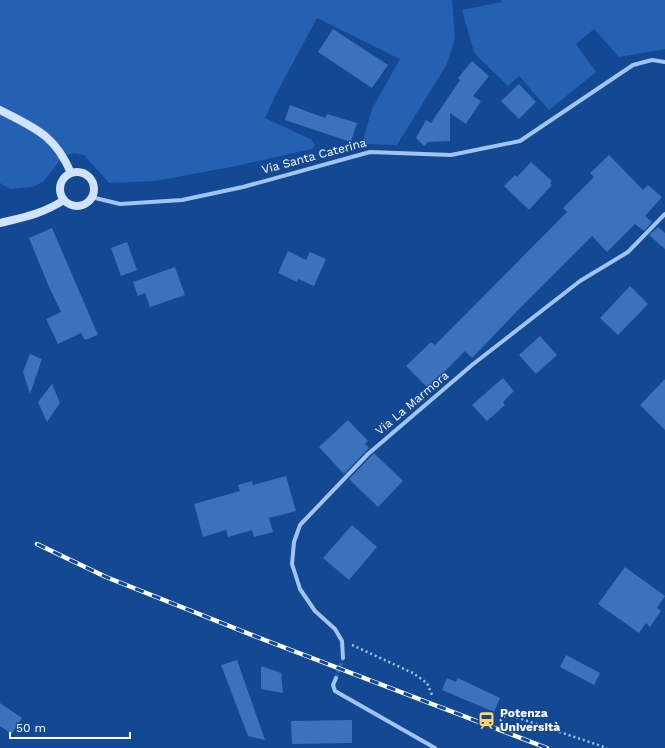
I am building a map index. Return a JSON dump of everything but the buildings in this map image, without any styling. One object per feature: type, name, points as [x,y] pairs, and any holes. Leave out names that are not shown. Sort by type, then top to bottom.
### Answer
[{"type":"street","name":"Via Santa Caterina","points":[[91,197],[120,204],[182,200],[243,187],[370,152],[452,155],[520,141],[633,65],[652,60],[665,62]]},
{"type":"street","points":[[0,110],[39,131],[54,143],[65,159],[71,173]]},
{"type":"street","points":[[71,173],[81,173],[90,178],[93,188],[91,197],[85,204],[74,206],[64,200],[60,190],[60,185],[71,173]]},
{"type":"street","points":[[0,223],[35,215],[50,209],[64,200]]},
{"type":"street","name":"Via La Marmora","points":[[342,641],[335,629],[315,611],[300,589],[292,564],[294,542],[300,525],[368,454],[472,365],[580,281],[628,252],[665,214]]},
{"type":"street","points":[[342,641],[343,658]]},
{"type":"street","points":[[336,678],[333,685],[335,691],[434,748]]},
{"type":"path","points":[[342,641],[413,673],[428,684],[432,695]]},
{"type":"path","points":[[500,721],[507,714],[607,748]]},
{"type":"shaded area","points":[[0,0],[452,0],[455,39],[447,64],[397,145],[362,144],[372,109],[400,59],[317,18],[276,94],[265,118],[312,140],[315,145],[312,149],[236,166],[155,181],[109,183],[84,155],[74,153],[63,157],[43,182],[32,187],[10,189],[0,183]]},
{"type":"shaded area","points":[[501,0],[665,0],[665,49],[619,57],[594,29],[576,44],[596,72],[549,110],[519,76],[508,86],[474,52],[462,10],[501,2]]},
{"type":"tunnel","points":[[336,678],[343,658]]},
{"type":"railway","points":[[37,544],[106,577],[257,637],[547,748]]},
{"type":"place","name":"Potenza Università","points":[[487,720]]}]
